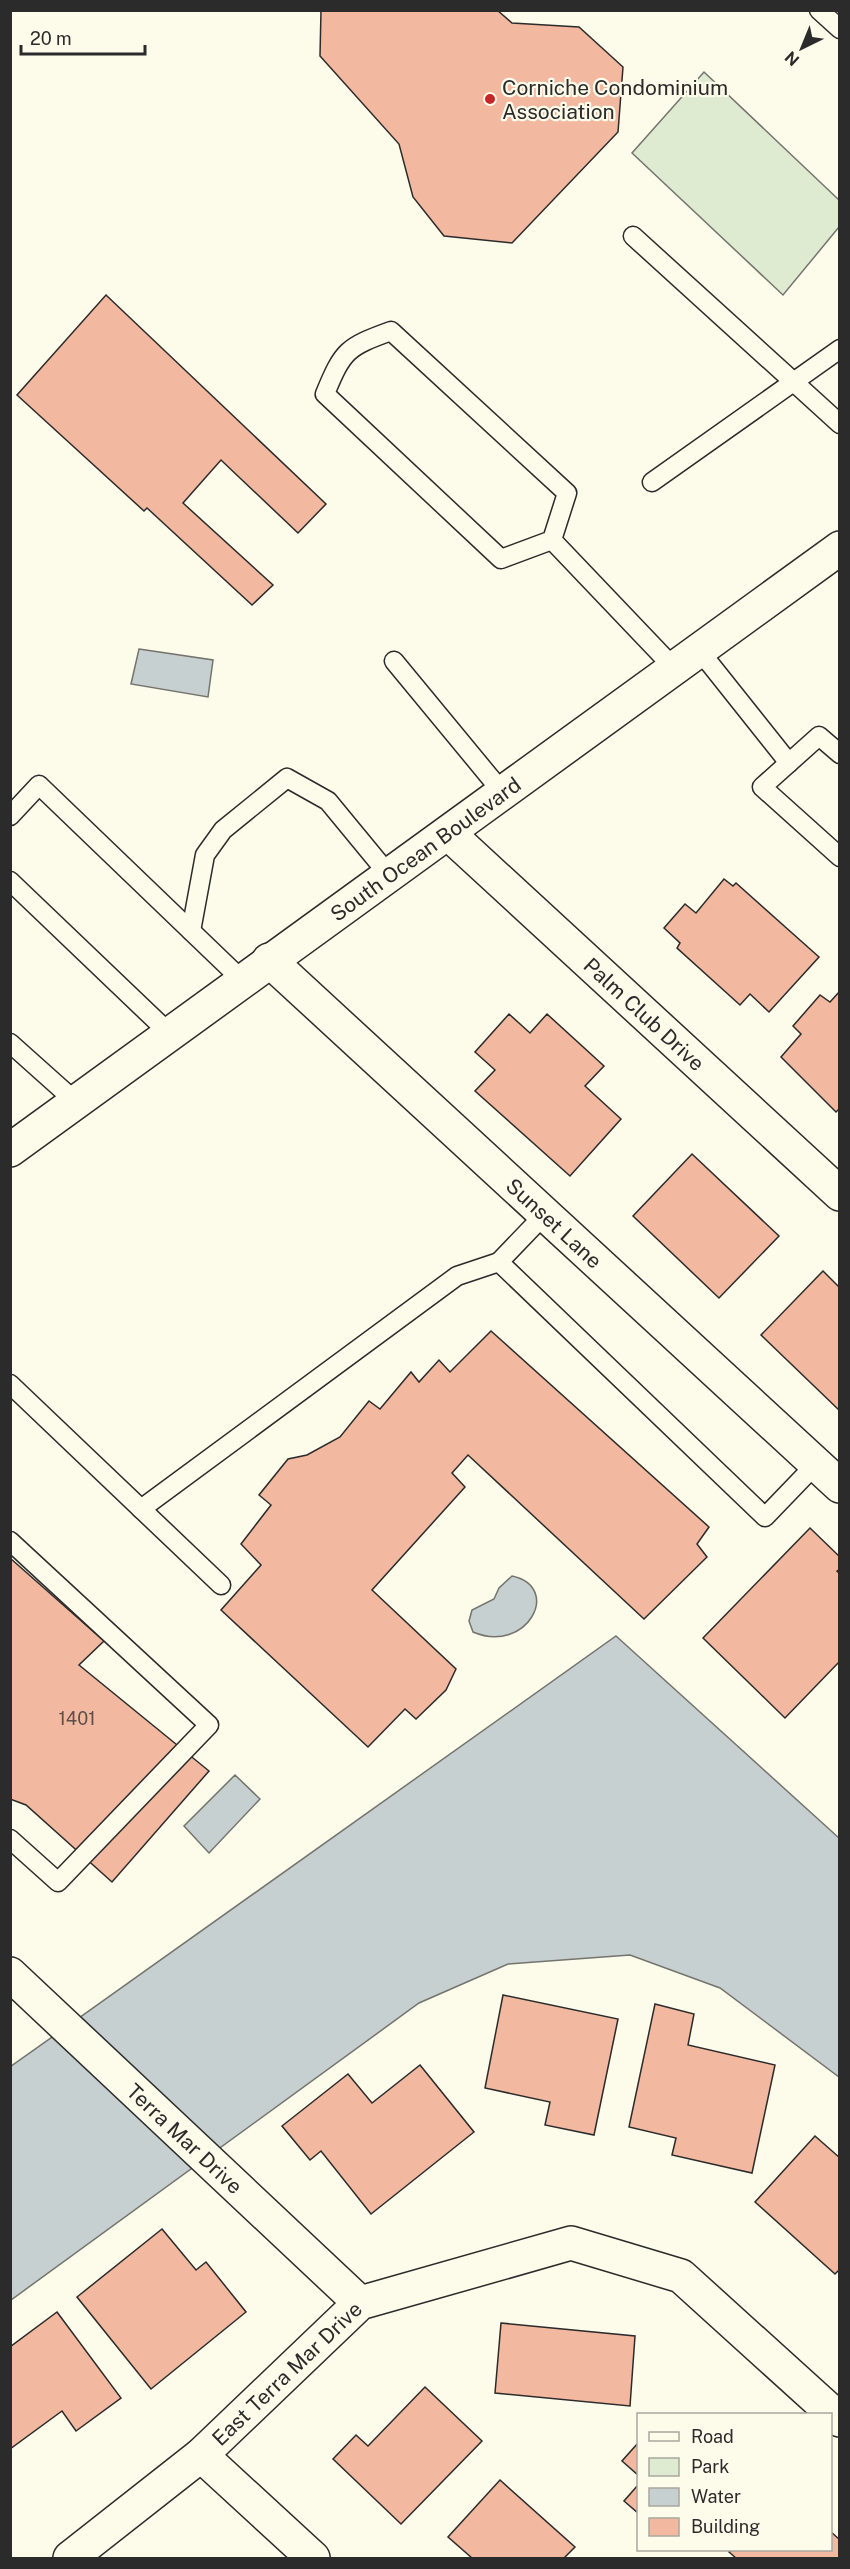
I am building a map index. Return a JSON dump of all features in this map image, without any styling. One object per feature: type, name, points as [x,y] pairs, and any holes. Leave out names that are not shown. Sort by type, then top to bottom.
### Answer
[{"type":"street","name":"South Ocean Boulevard","points":[[10,1150],[687,659],[837,556]]},
{"type":"street","name":"Palm Club Drive","points":[[448,833],[840,1194]]},
{"type":"street","name":"Sunset Lane","points":[[269,960],[840,1486]]},
{"type":"street","name":"Terra Mar Drive","points":[[10,1974],[214,2163],[360,2303]]},
{"type":"street","name":"East Terra Mar Drive","points":[[70,2559],[201,2455],[360,2303],[571,2243],[681,2276],[840,2420]]},
{"type":"street","points":[[201,2455],[313,2559]]},
{"type":"lane","points":[[819,10],[840,29]]},
{"type":"lane","points":[[633,236],[840,424]]},
{"type":"lane","points":[[391,331],[567,493],[552,540],[501,559],[326,394],[338,364],[357,343],[391,331]]},
{"type":"lane","points":[[652,482],[840,349]]},
{"type":"lane","points":[[552,540],[687,659],[789,762]]},
{"type":"lane","points":[[394,661],[504,793]]},
{"type":"lane","points":[[840,754],[819,736],[762,787],[840,857]]},
{"type":"lane","points":[[191,931],[205,855],[223,830],[287,778],[328,801],[388,875]]},
{"type":"lane","points":[[10,816],[39,785],[242,980]]},
{"type":"lane","points":[[10,881],[170,1034]]},
{"type":"lane","points":[[10,1043],[76,1102]]},
{"type":"lane","points":[[141,1509],[457,1276],[499,1262],[545,1214]]},
{"type":"lane","points":[[499,1262],[765,1517],[816,1464]]},
{"type":"lane","points":[[10,1384],[221,1585]]},
{"type":"lane","points":[[10,1542],[209,1725],[58,1882],[10,1839]]},
{"type":"green space","points":[[704,72],[839,200],[839,227],[783,295],[632,153]]},
{"type":"water","points":[[139,649],[213,660],[208,697],[131,684]]},
{"type":"water","points":[[512,1576],[527,1583],[535,1593],[536,1605],[532,1617],[523,1627],[509,1634],[492,1637],[473,1632],[469,1621],[472,1610],[494,1599],[499,1588]]},
{"type":"water","points":[[616,1636],[839,1838],[839,2077],[720,1988],[630,1955],[508,1964],[419,2003],[11,2300],[10,2067]]},
{"type":"water","points":[[235,1775],[260,1799],[209,1853],[184,1826]]},
{"type":"building","name":"Corniche Condominium Association","points":[[321,10],[497,10],[512,23],[579,27],[623,67],[618,132],[512,243],[444,236],[413,197],[399,144],[320,56]]},
{"type":"building","points":[[106,295],[326,504],[298,533],[221,460],[183,503],[273,585],[252,605],[147,508],[144,511],[17,395]]},
{"type":"building","points":[[724,879],[733,886],[736,883],[819,957],[769,1012],[750,994],[740,1005],[677,948],[680,943],[664,928],[685,904],[696,913]]},
{"type":"building","points":[[840,991],[840,1108],[836,1112],[781,1057],[801,1034],[793,1026],[820,995],[830,1002]]},
{"type":"building","points":[[509,1014],[530,1033],[547,1014],[604,1066],[585,1086],[621,1119],[570,1176],[475,1091],[495,1070],[475,1052]]},
{"type":"building","points":[[692,1154],[779,1236],[719,1298],[633,1216]]},
{"type":"building","points":[[823,1271],[840,1288],[840,1411],[761,1335]]},
{"type":"building","points":[[491,1331],[709,1527],[697,1544],[707,1557],[644,1619],[468,1455],[452,1473],[465,1487],[372,1590],[456,1669],[446,1690],[416,1719],[405,1709],[368,1747],[221,1610],[261,1565],[241,1544],[271,1505],[259,1495],[288,1459],[307,1455],[340,1437],[369,1401],[380,1409],[411,1372],[419,1382],[439,1360],[450,1372]]},
{"type":"building","points":[[810,1528],[840,1557],[840,1569],[837,1571],[840,1574],[840,1661],[785,1718],[703,1638]]},
{"type":"building","points":[[10,1558],[104,1641],[79,1665],[209,1771],[112,1882],[26,1805],[10,1799]]},
{"type":"building","points":[[503,1995],[618,2019],[594,2135],[545,2125],[550,2102],[485,2088]]},
{"type":"building","points":[[655,2004],[694,2014],[688,2045],[775,2065],[752,2173],[672,2155],[676,2138],[629,2127]]},
{"type":"building","points":[[420,2065],[474,2132],[371,2214],[321,2151],[310,2160],[282,2126],[348,2074],[372,2103]]},
{"type":"building","points":[[815,2136],[840,2158],[840,2269],[835,2274],[755,2202]]},
{"type":"building","points":[[162,2229],[196,2270],[206,2262],[246,2312],[151,2389],[77,2297]]},
{"type":"building","points":[[57,2312],[121,2398],[76,2431],[62,2411],[10,2449],[10,2347]]},
{"type":"building","points":[[501,2323],[635,2336],[630,2406],[495,2393]]},
{"type":"building","points":[[425,2387],[482,2441],[401,2524],[333,2459],[356,2435],[368,2446]]},
{"type":"building","points":[[637,2444],[637,2474],[622,2461]]},
{"type":"building","points":[[500,2480],[575,2547],[564,2558],[472,2558],[448,2537]]},
{"type":"building","points":[[637,2486],[637,2512],[624,2501]]},
{"type":"building","points":[[832,2533],[840,2540],[840,2558],[736,2558],[729,2552],[832,2551]]},
{"type":"place","name":"Corniche Condominium Association","points":[[490,99]]}]
